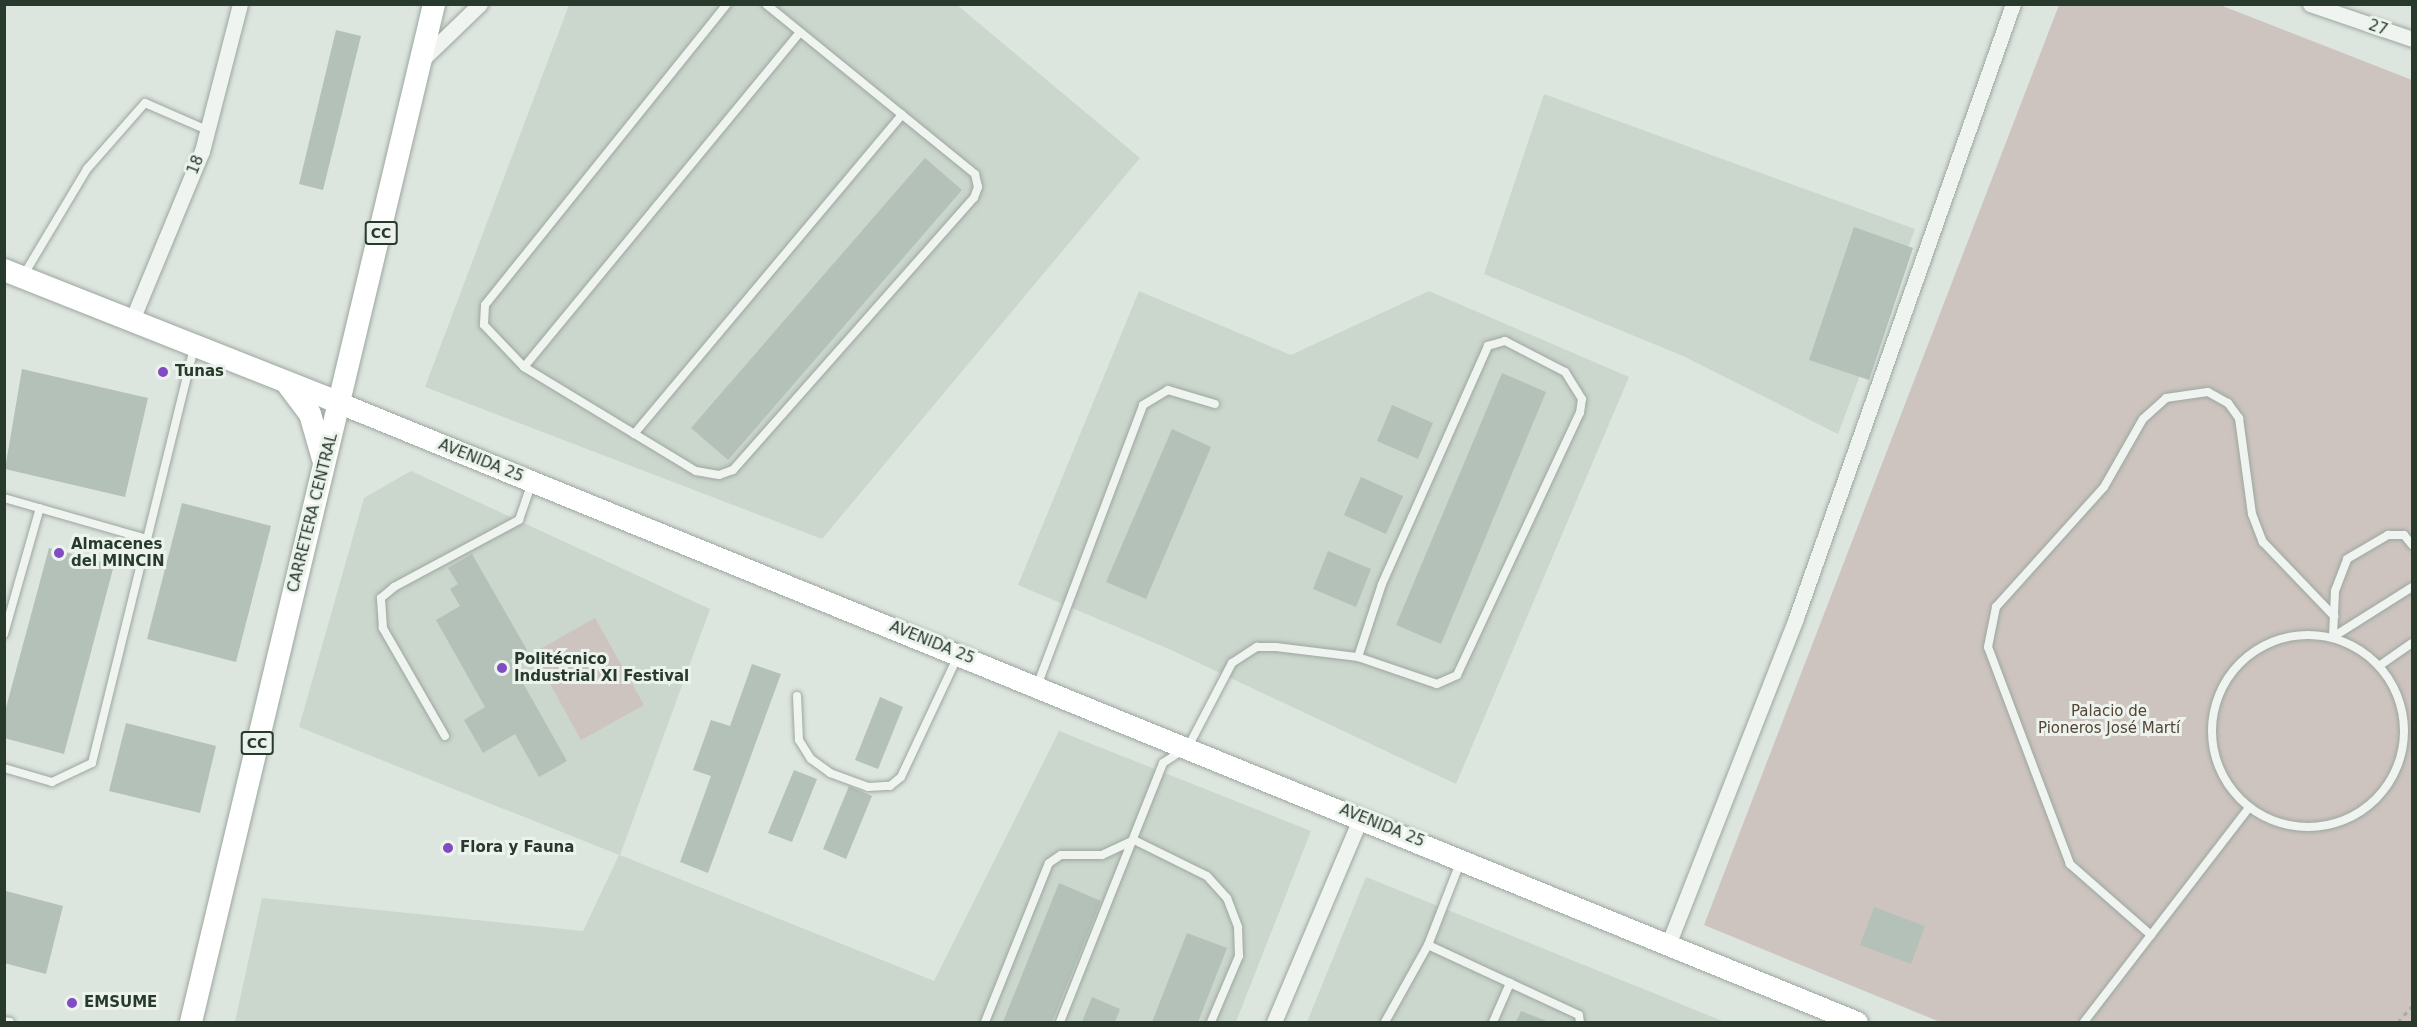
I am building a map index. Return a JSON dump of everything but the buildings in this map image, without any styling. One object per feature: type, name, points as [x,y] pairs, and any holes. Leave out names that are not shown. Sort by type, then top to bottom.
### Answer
[{"type":"main road","name":"CARRETERA CENTRAL","points":[[192,1023],[323,463],[342,405],[434,4]]},
{"type":"main road","name":"AVENIDA 25","points":[[14,274],[342,405]]},
{"type":"main road","points":[[286,382],[310,414],[323,463]]},
{"type":"street","points":[[224,4],[239,9]]},
{"type":"street","points":[[421,62],[480,4]]},
{"type":"street","points":[[1668,945],[1796,618],[2013,4]]},
{"type":"street","name":"27","points":[[2310,4],[2412,39]]},
{"type":"street","name":"18","points":[[132,320],[207,130],[239,9]]},
{"type":"street","name":"AVENIDA 25","points":[[342,405],[1361,817],[1857,1023]]},
{"type":"street","points":[[1274,1023],[1361,817]]},
{"type":"lane","points":[[728,4],[485,305],[484,325],[524,367],[696,471],[719,475],[733,470],[974,198],[975,174],[767,5]]},
{"type":"lane","points":[[524,367],[800,33]]},
{"type":"lane","points":[[14,274],[87,169],[145,103],[207,130]]},
{"type":"lane","points":[[634,434],[902,115]]},
{"type":"lane","points":[[1060,1023],[1163,763],[1188,747],[1222,678],[1245,653],[1276,647],[1358,657],[1437,684],[1457,675],[1580,413],[1582,399],[1565,372],[1505,341],[1488,346],[1383,584],[1358,657]]},
{"type":"lane","points":[[4,768],[52,782],[92,763],[195,345]]},
{"type":"lane","points":[[1037,686],[1143,405],[1168,390],[1215,404]]},
{"type":"lane","points":[[2151,935],[2070,864],[1988,647],[1996,607],[2104,487],[2143,419],[2166,398],[2208,392],[2228,403],[2239,418],[2252,514],[2263,542],[2334,616]]},
{"type":"lane","points":[[445,736],[383,628],[381,598],[519,520],[532,482]]},
{"type":"lane","points":[[4,498],[147,539]]},
{"type":"lane","points":[[4,634],[40,508]]},
{"type":"lane","points":[[2333,637],[2335,591],[2347,560],[2388,535],[2403,535],[2412,545]]},
{"type":"lane","points":[[2333,637],[2412,587]]},
{"type":"lane","points":[[2304,634],[2333,637],[2379,666],[2397,693],[2405,724],[2402,756],[2390,785],[2375,801],[2340,824],[2308,829],[2277,824],[2249,808],[2229,787],[2216,760],[2211,731],[2215,702],[2228,675],[2266,645],[2304,634]]},
{"type":"lane","points":[[2379,666],[2412,643]]},
{"type":"lane","points":[[797,696],[799,740],[811,759],[830,774],[868,787],[890,786],[901,777],[959,654]]},
{"type":"lane","points":[[2084,1023],[2249,808]]},
{"type":"lane","points":[[985,1023],[1049,863],[1061,855],[1102,855],[1134,840]]},
{"type":"lane","points":[[1134,840],[1207,876],[1227,898],[1238,927],[1239,956],[1211,1023]]},
{"type":"lane","points":[[1385,1023],[1428,945],[1461,858]]},
{"type":"lane","points":[[1428,945],[1579,1015],[1580,1023]]},
{"type":"lane","points":[[1493,1023],[1510,983]]},
{"type":"lane","points":[[4,1021],[10,1023]]},
{"type":"path","points":[[2398,1023],[2412,1006]]},
{"type":"shaded area","points":[[569,5],[957,5],[1140,158],[822,539],[425,387]]},
{"type":"shaded area","points":[[1544,94],[1915,229],[1838,434],[1683,356],[1484,274]]},
{"type":"shaded area","points":[[1139,291],[1291,355],[1429,291],[1629,377],[1456,784],[1169,649],[1018,585]]},
{"type":"shaded area","points":[[411,471],[710,609],[620,855],[934,981],[1059,731],[1311,831],[1236,1022],[235,1022],[262,898],[583,931],[619,855],[299,727],[364,498]]},
{"type":"shaded area","points":[[1366,877],[1725,1022],[1307,1022]]},
{"type":"green space","name":"Palacio de Pioneros José Martí","points":[[2059,5],[2220,5],[2412,80],[2412,1022],[1940,1022],[1704,925]]},
{"type":"green space","points":[[595,618],[644,705],[581,740],[533,653]]},
{"type":"place","name":"Tunas","points":[[163,372]]},
{"type":"place","name":"Almacenes del MINCIN","points":[[59,553]]},
{"type":"place","name":"Politécnico Industrial XI Festival","points":[[502,668]]},
{"type":"place","name":"Flora y Fauna","points":[[448,848]]},
{"type":"place","name":"EMSUME","points":[[72,1003]]}]
